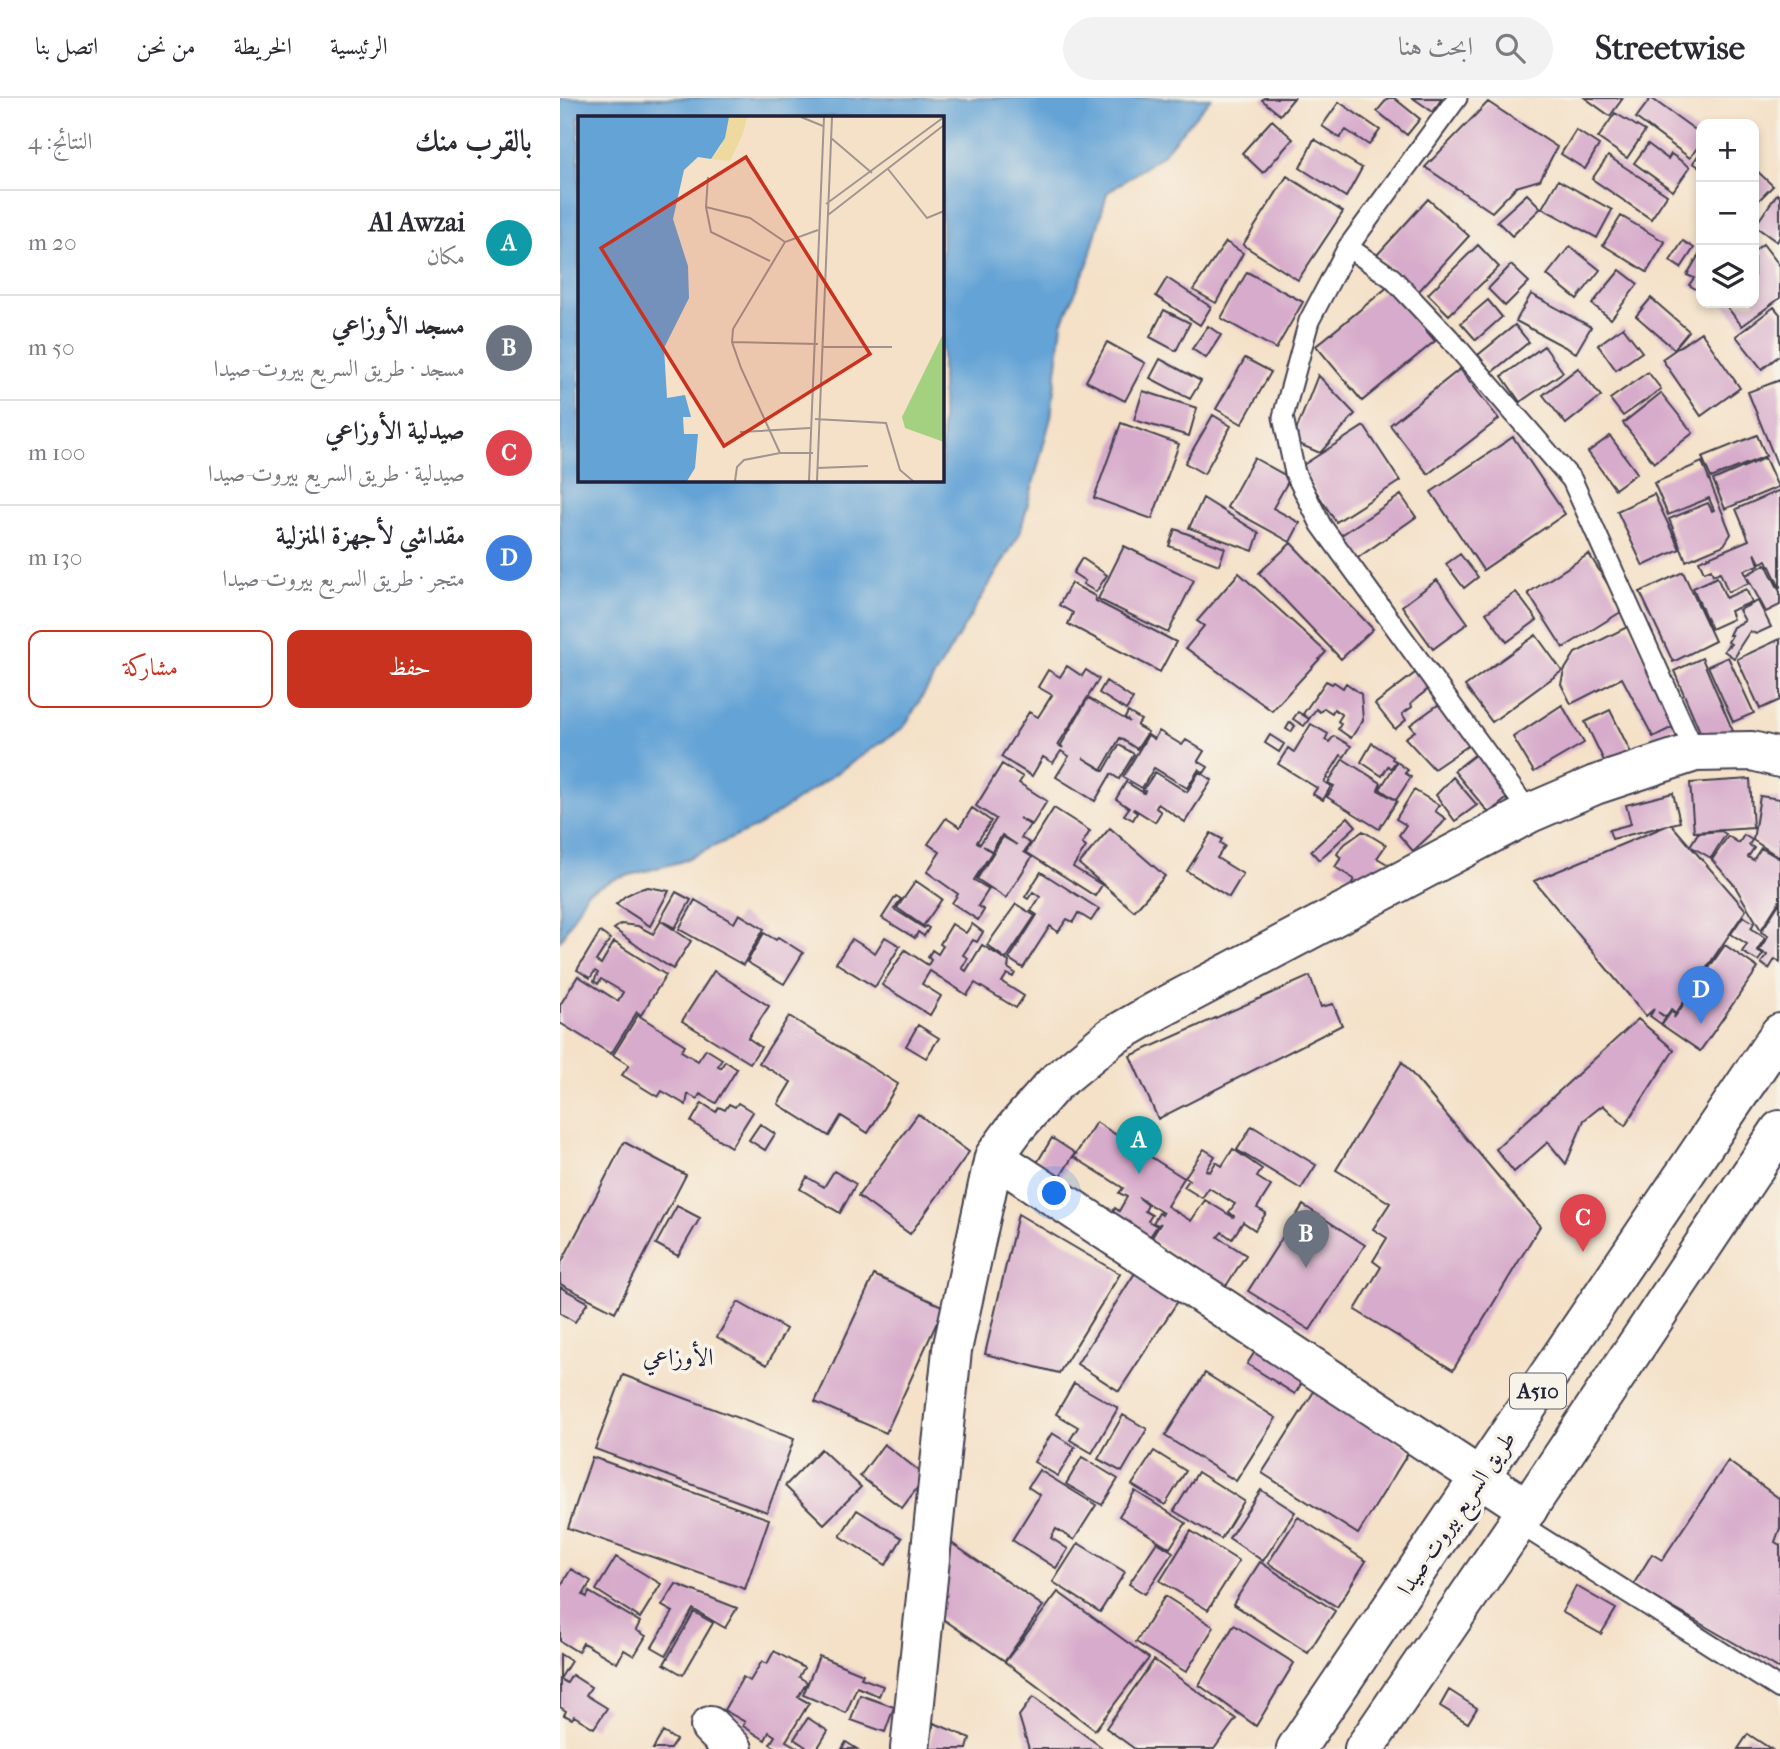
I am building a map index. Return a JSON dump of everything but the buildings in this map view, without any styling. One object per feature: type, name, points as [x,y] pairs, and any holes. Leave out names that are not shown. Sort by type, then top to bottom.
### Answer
[{"type":"main road","points":[[910,1749],[952,1349],[994,1157],[1016,1127],[1054,1084],[1111,1037],[1531,813],[1595,785],[1695,752],[1752,751],[1780,758]]},
{"type":"main road","name":"طريق السريع بيروت-صيدا","points":[[1296,1749],[1780,1033]]},
{"type":"main road","name":"A510","points":[[1364,1749],[1780,1130]]},
{"type":"main road","points":[[994,1157],[1480,1477],[1523,1516]]},
{"type":"main road","points":[[1407,1585],[1453,1619]]},
{"type":"lane","points":[[1457,98],[1348,247],[1309,321],[1283,417],[1295,473],[1321,525],[1531,813]]},
{"type":"lane","points":[[1348,247],[1392,278],[1449,338],[1572,480],[1695,752]]},
{"type":"lane","points":[[1523,1516],[1780,1689]]},
{"type":"water","points":[[560,98],[1211,98],[1161,156],[1107,193],[1088,263],[1062,323],[1051,417],[1020,533],[904,727],[759,826],[680,862],[615,879],[587,892],[560,942]]},
{"type":"place","name":"مقداشي لأجهزة المنزلية","points":[[1701,1024]]},
{"type":"place","name":"Al Awzai","points":[[1139,1174]]},
{"type":"place","name":"صيدلية الأوزاعي","points":[[1583,1252]]},
{"type":"place","name":"مسجد الأوزاعي","points":[[1306,1268]]},
{"type":"district","name":"الأوزاعي","points":[[678,1357]]}]
